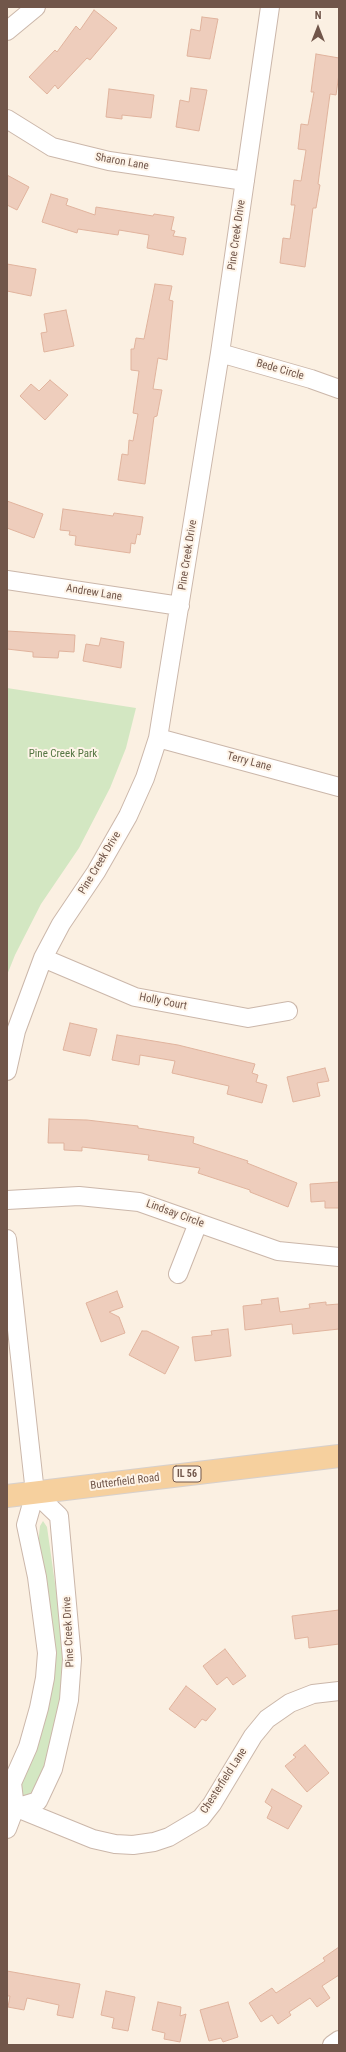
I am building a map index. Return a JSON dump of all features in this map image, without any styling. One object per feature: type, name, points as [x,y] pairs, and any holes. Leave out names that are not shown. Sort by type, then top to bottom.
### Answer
[{"type":"main road","name":"Butterfield Road","points":[[7,1496],[339,1456]]},
{"type":"street","points":[[7,31],[36,7]]},
{"type":"street","name":"Pine Creek Drive","points":[[7,1071],[16,1031],[43,958],[61,924],[96,872],[128,816],[145,778],[158,738],[220,353],[270,7]]},
{"type":"street","name":"Sharon Lane","points":[[7,119],[52,147],[109,161],[245,181]]},
{"type":"street","name":"Bede Circle","points":[[220,353],[311,379],[339,389]]},
{"type":"street","name":"Andrew Lane","points":[[7,580],[180,606]]},
{"type":"street","name":"Terry Lane","points":[[158,738],[339,787]]},
{"type":"street","name":"Holly Court","points":[[43,958],[135,997],[248,1018],[288,1011]]},
{"type":"street","name":"Lindsay Circle","points":[[7,1200],[79,1196],[139,1202],[278,1251],[339,1257]]},
{"type":"street","points":[[178,1274],[198,1222]]},
{"type":"street","points":[[7,1239],[35,1493],[26,1525],[45,1625],[46,1666],[39,1708],[28,1747],[12,1783],[11,1806],[7,1829]]},
{"type":"street","name":"Pine Creek Drive","points":[[11,1806],[38,1801],[53,1769],[63,1733],[69,1700],[72,1659],[59,1516],[35,1493]]},
{"type":"street","name":"Chesterfield Lane","points":[[11,1806],[93,1839],[115,1844],[133,1845],[154,1842],[169,1837],[201,1818],[212,1804],[253,1736],[267,1719],[290,1703],[313,1694],[339,1690]]},
{"type":"street","points":[[332,2045],[339,2040]]},
{"type":"green space","name":"Pine Creek Park","points":[[7,688],[136,708],[126,748],[110,788],[79,848],[41,904],[15,955],[7,975]]},
{"type":"green space","points":[[43,1521],[47,1527],[64,1647],[64,1679],[55,1738],[33,1795],[22,1798],[18,1787],[38,1740],[39,1535],[40,1526]]},
{"type":"building","points":[[94,10],[117,28],[90,60],[87,58],[58,89],[55,85],[47,94],[29,77],[55,50],[57,52],[76,26],[80,30]]},
{"type":"building","points":[[202,17],[218,19],[210,59],[187,56],[191,29],[200,31]]},
{"type":"building","points":[[316,54],[339,58],[339,74],[336,95],[330,94],[318,184],[320,185],[316,208],[313,208],[305,267],[280,263],[283,238],[290,239],[295,205],[291,205],[294,180],[301,181],[306,150],[298,149],[301,124],[308,125],[314,92],[311,92]]},
{"type":"building","points":[[191,88],[207,90],[199,131],[176,127],[180,100],[189,102]]},
{"type":"building","points":[[109,89],[154,95],[151,118],[122,115],[122,119],[106,117]]},
{"type":"building","points":[[7,175],[29,187],[17,210],[7,205]]},
{"type":"building","points":[[51,194],[68,199],[66,205],[95,215],[96,207],[153,216],[154,214],[174,217],[171,230],[175,231],[173,236],[186,238],[183,255],[147,248],[149,235],[119,230],[118,235],[78,229],[77,233],[42,222]]},
{"type":"building","points":[[7,264],[36,269],[31,296],[7,291]]},
{"type":"building","points":[[155,284],[172,286],[169,300],[173,301],[167,360],[158,358],[153,389],[162,390],[157,416],[154,417],[145,484],[118,480],[122,454],[128,455],[129,440],[133,441],[138,414],[133,413],[139,371],[131,370],[131,349],[134,349],[136,338],[144,339]]},
{"type":"building","points":[[66,310],[74,346],[44,352],[41,333],[47,332],[44,314]]},
{"type":"building","points":[[50,380],[68,395],[45,420],[20,396],[31,384],[39,391]]},
{"type":"building","points":[[7,501],[43,514],[34,538],[7,528]]},
{"type":"building","points":[[63,509],[113,516],[114,513],[143,517],[140,535],[137,534],[135,544],[131,543],[130,553],[75,545],[76,536],[69,535],[70,531],[60,530]]},
{"type":"building","points":[[7,631],[75,635],[74,652],[59,651],[58,658],[33,657],[33,652],[7,649]]},
{"type":"building","points":[[101,638],[124,642],[121,668],[83,661],[86,644],[99,646]]},
{"type":"building","points":[[70,1023],[97,1029],[90,1056],[63,1050]]},
{"type":"building","points":[[117,1035],[178,1045],[255,1064],[252,1073],[258,1075],[256,1082],[267,1085],[262,1103],[227,1094],[229,1086],[172,1073],[175,1061],[140,1055],[139,1065],[112,1060]]},
{"type":"building","points":[[325,1068],[329,1081],[317,1083],[320,1096],[293,1102],[287,1077]]},
{"type":"building","points":[[49,1119],[87,1120],[138,1126],[138,1128],[194,1137],[193,1143],[248,1161],[247,1163],[297,1183],[288,1207],[250,1192],[250,1190],[198,1173],[200,1168],[148,1160],[149,1155],[82,1147],[82,1151],[64,1150],[64,1143],[48,1143]]},
{"type":"building","points":[[339,1182],[339,1208],[325,1208],[325,1201],[311,1202],[310,1184]]},
{"type":"building","points":[[117,1291],[123,1307],[109,1312],[119,1317],[125,1333],[101,1342],[86,1303]]},
{"type":"building","points":[[278,1298],[280,1312],[310,1308],[309,1304],[326,1302],[326,1305],[339,1304],[339,1329],[293,1334],[292,1324],[245,1330],[243,1306],[262,1304],[261,1300]]},
{"type":"building","points":[[228,1329],[231,1356],[195,1361],[192,1337],[212,1335],[211,1331]]},
{"type":"building","points":[[142,1331],[147,1331],[179,1347],[165,1374],[129,1355]]},
{"type":"building","points":[[339,1610],[339,1644],[309,1648],[308,1637],[295,1639],[292,1616]]},
{"type":"building","points":[[225,1649],[246,1676],[233,1685],[227,1677],[217,1685],[203,1666]]},
{"type":"building","points":[[186,1686],[216,1709],[206,1721],[202,1719],[195,1728],[169,1709]]},
{"type":"building","points":[[305,1745],[329,1773],[307,1792],[285,1766],[296,1757],[293,1755]]},
{"type":"building","points":[[272,1789],[302,1806],[288,1829],[267,1818],[272,1807],[265,1802]]},
{"type":"building","points":[[339,1947],[339,1975],[322,1986],[330,1998],[317,2007],[310,1998],[289,2012],[291,2015],[278,2024],[272,2015],[261,2022],[249,2003],[272,1988],[276,1993],[325,1961],[323,1958]]},
{"type":"building","points":[[7,1971],[80,1984],[73,2018],[57,2015],[59,2005],[27,1998],[24,2010],[8,2007],[10,1996],[7,1996]]},
{"type":"building","points":[[106,1991],[135,1997],[128,2031],[112,2028],[114,2018],[101,2015]]},
{"type":"building","points":[[158,2002],[181,2007],[180,2016],[186,2014],[180,2042],[164,2039],[165,2033],[152,2030]]},
{"type":"building","points":[[228,2002],[238,2037],[223,2042],[221,2038],[209,2041],[200,2010]]}]
